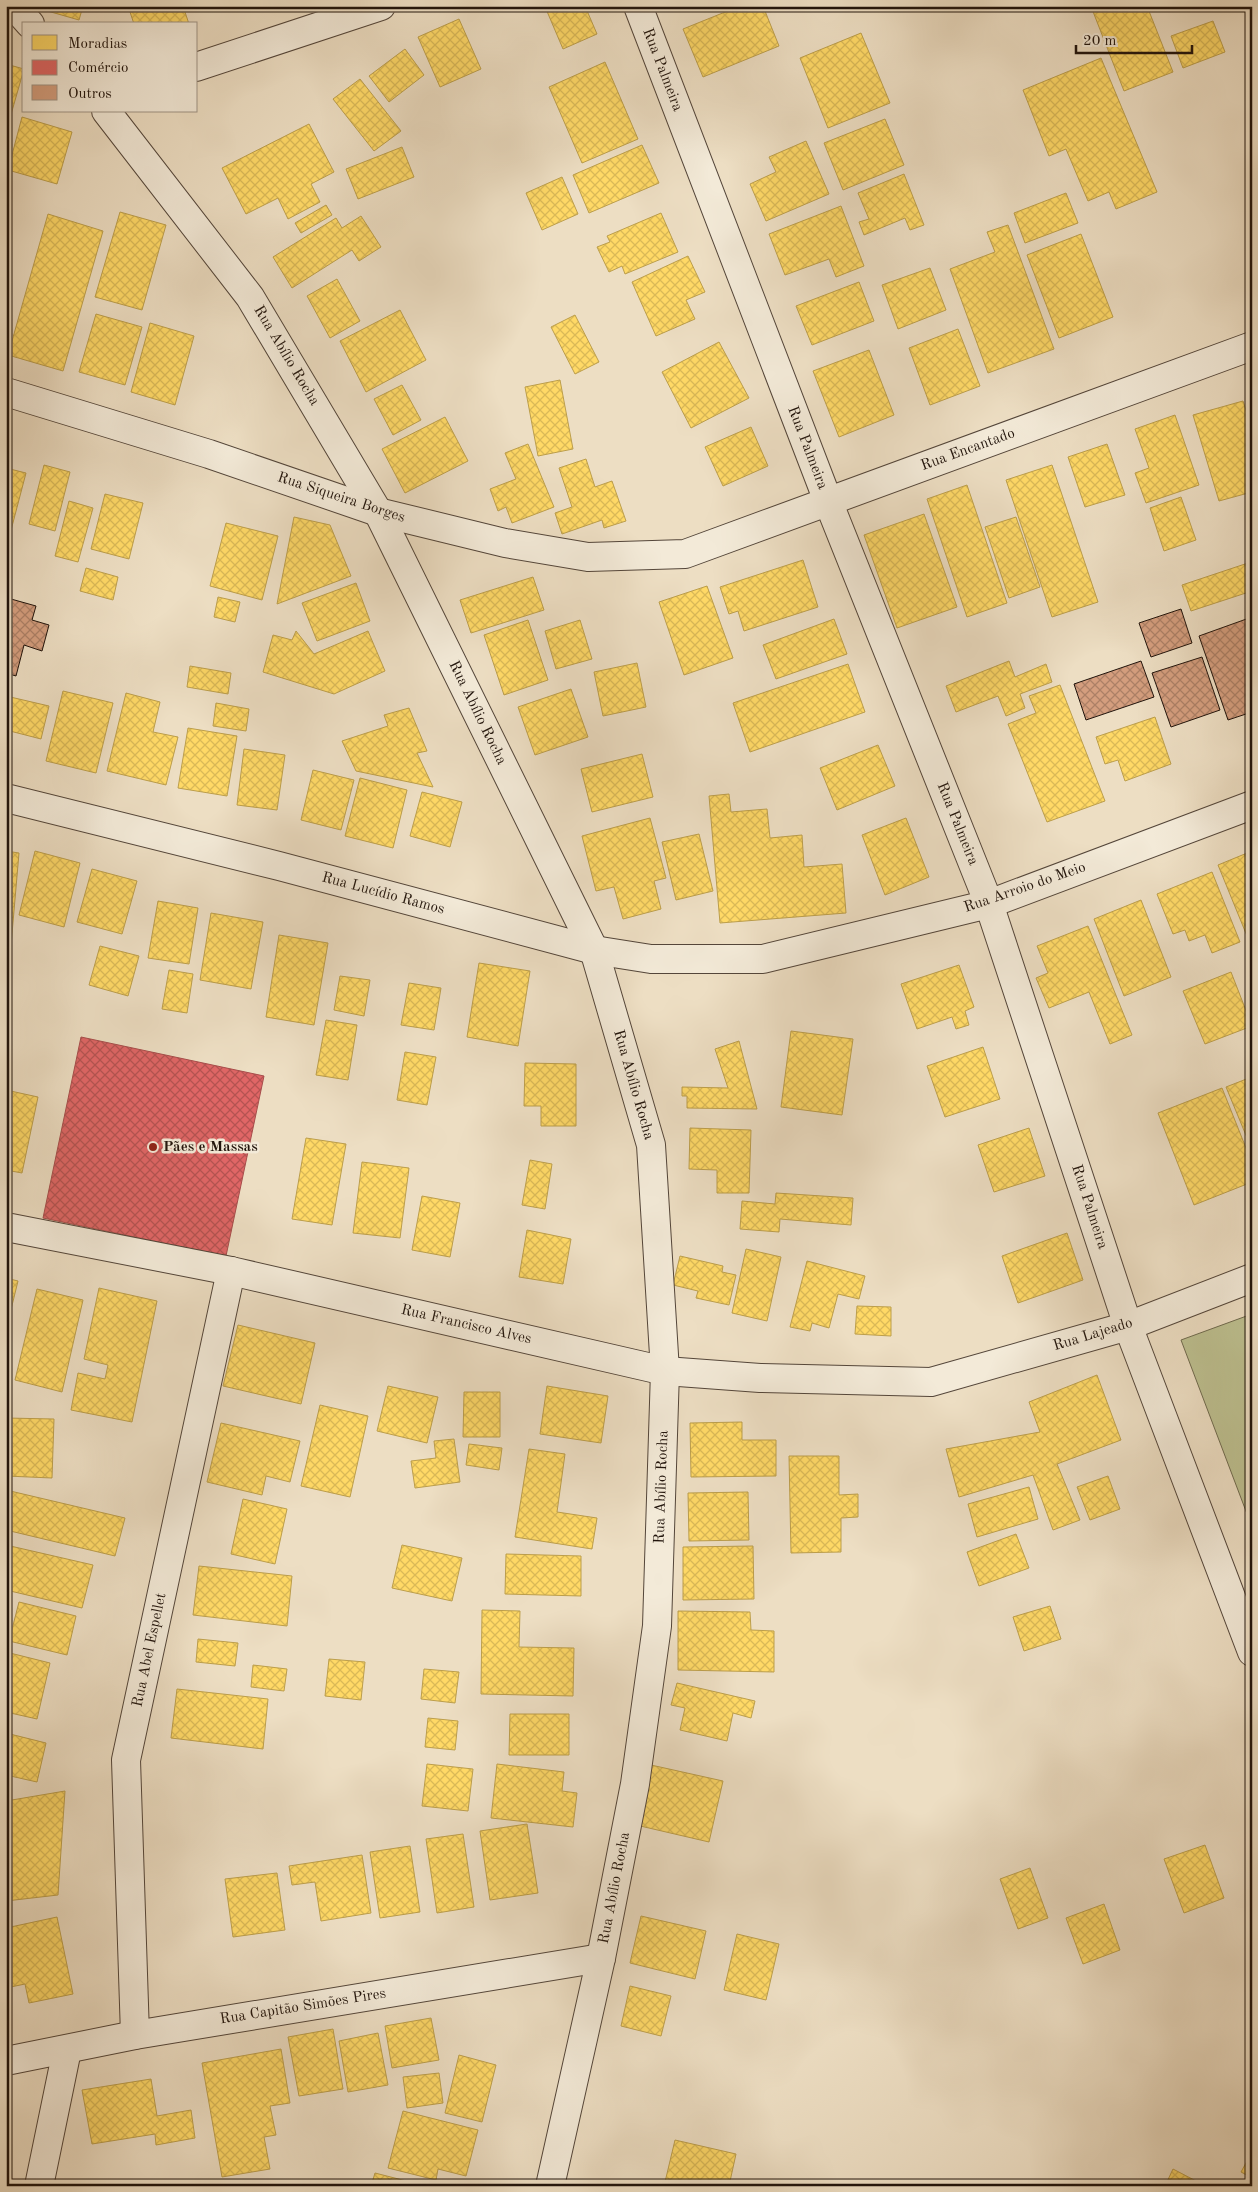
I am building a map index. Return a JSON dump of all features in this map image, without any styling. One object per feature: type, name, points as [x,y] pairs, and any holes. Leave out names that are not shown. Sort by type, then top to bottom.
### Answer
[{"type":"street","points":[[14,6],[28,22]]},
{"type":"street","points":[[198,66],[381,6]]},
{"type":"street","name":"Rua Palmeira","points":[[638,6],[828,501],[989,904],[1128,1326],[1252,1652]]},
{"type":"street","name":"Rua Abílio Rocha","points":[[107,112],[250,296],[378,512],[594,950],[651,1145],[665,1371],[657,1626],[635,1784],[601,1958],[550,2186]]},
{"type":"street","name":"Rua Encantado","points":[[685,554],[1252,346]]},
{"type":"street","name":"Rua Siqueira Borges","points":[[6,392],[209,454],[378,512],[505,543],[588,557],[685,554]]},
{"type":"street","name":"Rua Lucídio Ramos","points":[[6,798],[279,866],[594,950],[651,959],[763,960]]},
{"type":"street","name":"Rua Arroio do Meio","points":[[763,960],[989,904],[1252,805]]},
{"type":"street","name":"Rua Francisco Alves","points":[[6,1227],[231,1271],[665,1371],[760,1378],[931,1382]]},
{"type":"street","name":"Rua Abel Espellet","points":[[135,2035],[126,1760],[231,1271]]},
{"type":"street","name":"Rua Lajeado","points":[[931,1382],[1128,1326],[1252,1278]]},
{"type":"street","name":"Rua Capitão Simões Pires","points":[[6,2061],[135,2035],[601,1958]]},
{"type":"street","points":[[39,2186],[67,2050]]},
{"type":"green space","points":[[1252,1314],[1252,1527],[1181,1340]]},
{"type":"building: Moradias","points":[[45,6],[83,6],[79,20],[44,10]]},
{"type":"building: Moradias","points":[[145,6],[183,6],[188,22],[133,22],[130,12]]},
{"type":"building: Moradias","points":[[551,6],[585,6],[597,34],[563,49],[546,9]]},
{"type":"building: Moradias","points":[[740,6],[763,6],[779,46],[703,77],[683,29]]},
{"type":"building: Moradias","points":[[1099,6],[1147,6],[1173,72],[1124,91],[1092,9]]},
{"type":"building: Moradias","points":[[459,19],[481,69],[440,87],[418,37]]},
{"type":"building: Moradias","points":[[1213,21],[1225,52],[1183,68],[1171,36]]},
{"type":"building: Moradias","points":[[861,33],[890,103],[828,128],[800,58]]},
{"type":"building: Moradias","points":[[405,49],[424,75],[389,102],[369,76]]},
{"type":"building: Moradias","points":[[1101,58],[1157,192],[1116,209],[1109,192],[1088,201],[1066,149],[1049,156],[1023,90]]},
{"type":"building: Moradias","points":[[605,62],[638,139],[582,163],[549,87]]},
{"type":"building: Moradias","points":[[6,64],[22,68],[22,76],[6,132]]},
{"type":"building: Moradias","points":[[360,79],[401,131],[374,151],[333,99]]},
{"type":"building: Moradias","points":[[22,117],[72,132],[57,184],[8,170]]},
{"type":"building: Moradias","points":[[885,119],[904,165],[843,190],[824,143]]},
{"type":"building: Moradias","points":[[309,124],[334,172],[311,184],[320,202],[288,219],[278,198],[246,214],[222,168]]},
{"type":"building: Moradias","points":[[806,141],[829,194],[766,221],[750,184],[776,172],[769,157]]},
{"type":"building: Moradias","points":[[642,145],[659,183],[589,213],[573,175]]},
{"type":"building: Moradias","points":[[402,147],[414,177],[358,199],[346,169]]},
{"type":"building: Moradias","points":[[904,174],[924,225],[910,230],[905,218],[864,235],[859,222],[869,219],[858,193]]},
{"type":"building: Moradias","points":[[562,177],[578,214],[542,230],[526,193]]},
{"type":"building: Moradias","points":[[1066,193],[1078,223],[1025,243],[1014,213]]},
{"type":"building: Moradias","points":[[326,205],[332,215],[301,233],[295,223]]},
{"type":"building: Moradias","points":[[841,206],[864,266],[836,277],[829,259],[785,275],[769,234]]},
{"type":"building: Moradias","points":[[120,212],[166,225],[142,310],[95,297]]},
{"type":"building: Moradias","points":[[661,213],[678,252],[625,274],[622,266],[609,272],[597,247],[610,242],[607,236]]},
{"type":"building: Moradias","points":[[48,214],[103,231],[63,371],[8,355]]},
{"type":"building: Moradias","points":[[361,216],[381,247],[359,261],[352,250],[292,288],[273,257],[336,218],[342,228]]},
{"type":"building: Moradias","points":[[1008,225],[1054,349],[988,373],[950,269],[995,252],[987,232]]},
{"type":"building: Moradias","points":[[1081,234],[1113,317],[1059,338],[1027,255]]},
{"type":"building: Moradias","points":[[688,256],[705,292],[686,300],[695,319],[656,336],[632,282]]},
{"type":"building: Moradias","points":[[930,268],[946,310],[898,329],[882,285]]},
{"type":"building: Moradias","points":[[337,279],[360,321],[330,338],[307,296]]},
{"type":"building: Moradias","points":[[859,282],[874,321],[812,345],[796,306]]},
{"type":"building: Moradias","points":[[400,310],[426,360],[366,392],[340,341]]},
{"type":"building: Moradias","points":[[96,314],[142,327],[125,385],[79,372]]},
{"type":"building: Moradias","points":[[575,315],[599,362],[575,374],[551,327]]},
{"type":"building: Moradias","points":[[150,323],[194,336],[175,405],[131,392]]},
{"type":"building: Moradias","points":[[958,329],[980,386],[930,405],[909,348]]},
{"type":"building: Moradias","points":[[719,342],[749,398],[691,428],[662,372]]},
{"type":"building: Moradias","points":[[869,350],[894,415],[839,437],[813,371]]},
{"type":"building: Moradias","points":[[560,380],[573,449],[538,456],[525,387]]},
{"type":"building: Moradias","points":[[402,385],[421,420],[393,435],[374,399]]},
{"type":"building: Moradias","points":[[1243,401],[1252,429],[1252,492],[1219,501],[1193,415]]},
{"type":"building: Moradias","points":[[1175,415],[1199,485],[1146,503],[1135,473],[1149,468],[1135,429]]},
{"type":"building: Moradias","points":[[445,417],[468,461],[405,493],[382,449]]},
{"type":"building: Moradias","points":[[751,427],[768,466],[723,486],[705,447]]},
{"type":"building: Moradias","points":[[528,444],[554,507],[512,523],[506,507],[498,511],[490,489],[516,479],[505,453]]},
{"type":"building: Moradias","points":[[1107,444],[1125,495],[1085,507],[1068,457]]},
{"type":"building: Moradias","points":[[586,459],[595,487],[612,481],[626,521],[604,528],[602,520],[562,534],[555,513],[572,507],[559,468]]},
{"type":"building: Moradias","points":[[44,465],[70,472],[55,531],[29,524]]},
{"type":"building: Moradias","points":[[1052,465],[1098,602],[1052,617],[1006,480]]},
{"type":"building: Moradias","points":[[6,468],[26,473],[9,538],[6,537]]},
{"type":"building: Moradias","points":[[967,485],[1007,603],[967,617],[927,499]]},
{"type":"building: Moradias","points":[[105,494],[143,503],[129,559],[91,549]]},
{"type":"building: Moradias","points":[[1181,497],[1196,540],[1164,551],[1150,508]]},
{"type":"building: Moradias","points":[[69,501],[93,508],[78,562],[55,556]]},
{"type":"building: Moradias","points":[[924,514],[957,607],[897,628],[864,535]]},
{"type":"building: Moradias","points":[[294,517],[330,525],[351,576],[277,604]]},
{"type":"building: Moradias","points":[[1016,517],[1040,587],[1009,598],[985,527]]},
{"type":"building: Moradias","points":[[226,523],[278,536],[262,600],[210,586]]},
{"type":"building: Moradias","points":[[803,560],[818,607],[744,631],[738,611],[729,614],[720,587]]},
{"type":"building: Moradias","points":[[1248,563],[1252,576],[1252,591],[1191,611],[1182,585]]},
{"type":"building: Moradias","points":[[86,568],[118,577],[113,600],[80,591]]},
{"type":"building: Moradias","points":[[533,577],[544,610],[471,633],[460,600]]},
{"type":"building: Moradias","points":[[356,583],[370,621],[317,641],[302,603]]},
{"type":"building: Moradias","points":[[707,586],[733,658],[684,675],[659,602]]},
{"type":"building: Moradias","points":[[218,597],[240,602],[235,622],[214,617]]},
{"type":"building: Moradias","points":[[834,619],[847,654],[776,679],[763,645]]},
{"type":"building: Moradias","points":[[528,620],[548,680],[504,695],[484,635]]},
{"type":"building: Moradias","points":[[580,620],[592,659],[556,669],[545,631]]},
{"type":"building: Moradias","points":[[296,631],[314,654],[368,631],[385,671],[334,694],[263,672],[273,635],[292,640]]},
{"type":"building: Moradias","points":[[1009,661],[1015,677],[1046,664],[1052,682],[1020,694],[1025,708],[1006,716],[998,696],[956,712],[946,686]]},
{"type":"building: Moradias","points":[[637,663],[646,707],[603,716],[594,672]]},
{"type":"building: Moradias","points":[[848,664],[865,712],[750,752],[733,703]]},
{"type":"building: Moradias","points":[[190,666],[231,673],[228,694],[187,687]]},
{"type":"building: Moradias","points":[[1060,685],[1105,801],[1047,822],[1008,724],[1036,713],[1029,696]]},
{"type":"building: Moradias","points":[[571,689],[588,737],[535,755],[518,707]]},
{"type":"building: Moradias","points":[[63,691],[113,703],[96,773],[46,761]]},
{"type":"building: Moradias","points":[[126,693],[160,702],[153,732],[178,737],[166,785],[107,771]]},
{"type":"building: Moradias","points":[[6,696],[49,706],[41,739],[6,730]]},
{"type":"building: Moradias","points":[[216,703],[249,709],[246,731],[213,726]]},
{"type":"building: Moradias","points":[[409,708],[427,751],[417,753],[433,787],[356,771],[342,741],[388,726],[384,715]]},
{"type":"building: Moradias","points":[[1155,717],[1171,764],[1125,781],[1118,760],[1105,764],[1096,737]]},
{"type":"building: Moradias","points":[[188,728],[237,736],[227,796],[178,788]]},
{"type":"building: Moradias","points":[[878,745],[895,786],[837,810],[820,768]]},
{"type":"building: Moradias","points":[[244,749],[285,755],[277,810],[237,805]]},
{"type":"building: Moradias","points":[[642,754],[653,797],[592,812],[581,769]]},
{"type":"building: Moradias","points":[[313,770],[354,780],[341,830],[301,820]]},
{"type":"building: Moradias","points":[[360,778],[407,790],[393,848],[345,836]]},
{"type":"building: Moradias","points":[[422,792],[462,802],[450,847],[410,836]]},
{"type":"building: Moradias","points":[[729,794],[731,812],[767,809],[770,838],[802,835],[804,867],[842,864],[846,913],[720,923],[709,796]]},
{"type":"building: Moradias","points":[[650,818],[666,878],[654,881],[661,909],[623,919],[614,887],[596,891],[582,836]]},
{"type":"building: Moradias","points":[[906,818],[929,877],[885,895],[862,835]]},
{"type":"building: Moradias","points":[[699,834],[713,891],[676,900],[662,842]]},
{"type":"building: Moradias","points":[[6,851],[19,853],[10,957],[6,956]]},
{"type":"building: Moradias","points":[[35,851],[80,863],[64,927],[19,915]]},
{"type":"building: Moradias","points":[[1252,851],[1252,935],[1247,936],[1218,865]]},
{"type":"building: Moradias","points":[[92,869],[137,881],[122,934],[77,922]]},
{"type":"building: Moradias","points":[[1212,872],[1240,942],[1212,953],[1205,935],[1189,941],[1185,930],[1173,934],[1157,894]]},
{"type":"building: Moradias","points":[[1141,900],[1171,977],[1124,996],[1094,919]]},
{"type":"building: Moradias","points":[[158,901],[198,908],[189,964],[148,958]]},
{"type":"building: Moradias","points":[[211,913],[263,922],[251,989],[200,980]]},
{"type":"building: Moradias","points":[[1088,926],[1132,1035],[1110,1044],[1089,992],[1049,1008],[1036,978],[1048,973],[1037,946]]},
{"type":"building: Moradias","points":[[279,935],[328,943],[314,1025],[266,1017]]},
{"type":"building: Moradias","points":[[100,946],[139,956],[128,996],[89,985]]},
{"type":"building: Moradias","points":[[479,963],[530,971],[518,1046],[467,1037]]},
{"type":"building: Moradias","points":[[959,965],[974,1007],[965,1011],[969,1025],[956,1029],[952,1017],[917,1029],[901,984]]},
{"type":"building: Moradias","points":[[169,970],[193,974],[187,1013],[162,1009]]},
{"type":"building: Moradias","points":[[1231,972],[1252,1026],[1205,1044],[1183,991]]},
{"type":"building: Moradias","points":[[340,976],[370,980],[364,1016],[334,1010]]},
{"type":"building: Moradias","points":[[409,983],[441,988],[434,1030],[401,1025]]},
{"type":"building: Moradias","points":[[326,1020],[357,1025],[348,1080],[316,1075]]},
{"type":"building: Moradias","points":[[791,1031],[853,1039],[842,1115],[781,1107]]},
{"type":"building: Moradias","points":[[739,1041],[757,1109],[687,1108],[687,1096],[682,1096],[682,1087],[728,1088],[715,1049]]},
{"type":"building: Moradias","points":[[983,1047],[1000,1099],[945,1117],[927,1066]]},
{"type":"building: Moradias","points":[[405,1052],[436,1057],[427,1105],[397,1100]]},
{"type":"building: Moradias","points":[[525,1063],[576,1064],[576,1126],[541,1126],[541,1106],[524,1106]]},
{"type":"building: Moradias","points":[[1249,1078],[1252,1085],[1250,1145],[1226,1087]]},
{"type":"building: Moradias","points":[[1222,1088],[1252,1163],[1252,1182],[1194,1205],[1158,1113]]},
{"type":"building: Moradias","points":[[6,1090],[38,1097],[22,1173],[6,1170]]},
{"type":"building: Moradias","points":[[690,1128],[751,1130],[749,1193],[717,1193],[717,1170],[689,1169]]},
{"type":"building: Moradias","points":[[1029,1128],[1045,1176],[994,1192],[978,1145]]},
{"type":"building: Moradias","points":[[306,1138],[346,1144],[332,1225],[292,1219]]},
{"type":"building: Moradias","points":[[530,1160],[552,1164],[545,1209],[522,1205]]},
{"type":"building: Moradias","points":[[362,1162],[409,1168],[400,1238],[353,1233]]},
{"type":"building: Moradias","points":[[776,1193],[853,1198],[851,1225],[780,1219],[779,1232],[740,1229],[742,1201],[775,1204]]},
{"type":"building: Moradias","points":[[422,1196],[460,1203],[450,1257],[412,1250]]},
{"type":"building: Moradias","points":[[527,1230],[571,1239],[563,1284],[519,1277]]},
{"type":"building: Moradias","points":[[1067,1233],[1083,1280],[1018,1303],[1002,1256]]},
{"type":"building: Moradias","points":[[746,1249],[781,1257],[767,1321],[732,1313]]},
{"type":"building: Moradias","points":[[680,1256],[723,1266],[722,1272],[736,1275],[729,1305],[696,1298],[698,1291],[673,1285]]},
{"type":"building: Moradias","points":[[807,1261],[865,1276],[859,1299],[838,1294],[829,1328],[812,1323],[810,1331],[790,1327]]},
{"type":"building: Moradias","points":[[6,1278],[18,1281],[6,1330]]},
{"type":"building: Moradias","points":[[99,1288],[157,1301],[132,1422],[71,1410],[78,1373],[105,1379],[108,1365],[84,1359]]},
{"type":"building: Moradias","points":[[37,1289],[83,1300],[62,1392],[15,1380]]},
{"type":"building: Moradias","points":[[857,1306],[891,1307],[891,1336],[855,1334]]},
{"type":"building: Moradias","points":[[238,1325],[315,1343],[301,1404],[223,1386]]},
{"type":"building: Moradias","points":[[1097,1375],[1121,1440],[1057,1464],[1080,1520],[1053,1530],[1033,1475],[959,1497],[946,1449],[1040,1432],[1029,1402]]},
{"type":"building: Moradias","points":[[388,1386],[438,1397],[427,1443],[377,1431]]},
{"type":"building: Moradias","points":[[547,1386],[608,1396],[601,1443],[540,1434]]},
{"type":"building: Moradias","points":[[464,1392],[500,1392],[500,1437],[463,1437]]},
{"type":"building: Moradias","points":[[320,1405],[368,1416],[350,1497],[301,1486]]},
{"type":"building: Moradias","points":[[6,1418],[54,1419],[52,1478],[6,1476]]},
{"type":"building: Moradias","points":[[742,1422],[742,1440],[776,1440],[776,1476],[691,1477],[690,1423]]},
{"type":"building: Moradias","points":[[221,1423],[300,1441],[290,1482],[266,1476],[262,1495],[207,1482]]},
{"type":"building: Moradias","points":[[454,1439],[460,1482],[415,1488],[411,1461],[436,1458],[434,1441]]},
{"type":"building: Moradias","points":[[469,1444],[502,1448],[499,1470],[466,1465]]},
{"type":"building: Moradias","points":[[529,1449],[565,1454],[557,1512],[597,1518],[592,1549],[515,1537]]},
{"type":"building: Moradias","points":[[789,1456],[839,1456],[839,1495],[858,1494],[858,1517],[841,1518],[841,1552],[791,1553]]},
{"type":"building: Moradias","points":[[1108,1476],[1120,1509],[1090,1520],[1077,1487]]},
{"type":"building: Moradias","points":[[1029,1487],[1038,1519],[977,1537],[968,1504]]},
{"type":"building: Moradias","points":[[6,1490],[125,1518],[115,1556],[6,1530]]},
{"type":"building: Moradias","points":[[748,1492],[749,1540],[689,1541],[688,1493]]},
{"type":"building: Moradias","points":[[243,1499],[287,1509],[275,1564],[231,1554]]},
{"type":"building: Moradias","points":[[1016,1534],[1029,1568],[979,1586],[967,1552]]},
{"type":"building: Moradias","points":[[6,1545],[93,1565],[82,1608],[6,1590]]},
{"type":"building: Moradias","points":[[402,1545],[462,1558],[452,1601],[392,1588]]},
{"type":"building: Moradias","points":[[753,1546],[754,1599],[683,1600],[683,1547]]},
{"type":"building: Moradias","points":[[506,1554],[581,1556],[581,1596],[505,1594]]},
{"type":"building: Moradias","points":[[199,1566],[292,1576],[287,1626],[193,1615]]},
{"type":"building: Moradias","points":[[19,1602],[76,1616],[67,1655],[9,1641]]},
{"type":"building: Moradias","points":[[1050,1606],[1061,1639],[1024,1651],[1013,1617]]},
{"type":"building: Moradias","points":[[482,1610],[520,1611],[519,1647],[574,1648],[573,1696],[481,1694]]},
{"type":"building: Moradias","points":[[678,1611],[750,1612],[751,1630],[774,1631],[774,1672],[678,1670]]},
{"type":"building: Moradias","points":[[198,1639],[238,1643],[235,1666],[196,1662]]},
{"type":"building: Moradias","points":[[6,1652],[50,1663],[37,1719],[6,1712]]},
{"type":"building: Moradias","points":[[329,1659],[365,1662],[361,1700],[325,1696]]},
{"type":"building: Moradias","points":[[253,1665],[287,1669],[284,1691],[251,1687]]},
{"type":"building: Moradias","points":[[424,1669],[459,1672],[455,1703],[421,1699]]},
{"type":"building: Moradias","points":[[677,1683],[755,1701],[751,1718],[733,1713],[727,1741],[680,1730],[685,1708],[671,1705]]},
{"type":"building: Moradias","points":[[177,1689],[268,1699],[263,1749],[171,1738]]},
{"type":"building: Moradias","points":[[510,1714],[569,1714],[569,1755],[509,1755]]},
{"type":"building: Moradias","points":[[428,1718],[458,1721],[455,1750],[425,1747]]},
{"type":"building: Moradias","points":[[6,1733],[46,1743],[37,1782],[6,1775]]},
{"type":"building: Moradias","points":[[427,1764],[473,1769],[468,1811],[422,1806]]},
{"type":"building: Moradias","points":[[497,1764],[564,1772],[562,1791],[577,1793],[573,1827],[491,1818]]},
{"type":"building: Moradias","points":[[651,1765],[723,1781],[709,1842],[636,1825]]},
{"type":"building: Moradias","points":[[65,1791],[58,1895],[6,1901],[6,1801]]},
{"type":"building: Moradias","points":[[527,1824],[538,1893],[490,1900],[480,1831]]},
{"type":"building: Moradias","points":[[463,1834],[474,1907],[437,1913],[426,1839]]},
{"type":"building: Moradias","points":[[1205,1845],[1224,1898],[1184,1913],[1164,1859]]},
{"type":"building: Moradias","points":[[410,1846],[420,1912],[380,1918],[370,1852]]},
{"type":"building: Moradias","points":[[362,1855],[371,1913],[321,1921],[315,1882],[292,1885],[289,1866]]},
{"type":"building: Moradias","points":[[1030,1868],[1048,1918],[1018,1929],[1000,1879]]},
{"type":"building: Moradias","points":[[277,1873],[285,1930],[233,1937],[225,1879]]},
{"type":"building: Moradias","points":[[1104,1904],[1120,1950],[1083,1964],[1066,1918]]},
{"type":"building: Moradias","points":[[641,1916],[706,1931],[695,1979],[630,1963]]},
{"type":"building: Moradias","points":[[57,1917],[73,1994],[29,2003],[25,1984],[6,1988],[6,1928]]},
{"type":"building: Moradias","points":[[1252,1923],[1252,1936],[1248,1925]]},
{"type":"building: Moradias","points":[[737,1934],[779,1944],[766,2000],[724,1990]]},
{"type":"building: Moradias","points":[[630,1986],[671,1996],[661,2036],[621,2026]]},
{"type":"building: Moradias","points":[[431,2018],[439,2060],[392,2068],[385,2026]]},
{"type":"building: Moradias","points":[[333,2029],[343,2089],[299,2096],[288,2037]]},
{"type":"building: Moradias","points":[[378,2033],[388,2085],[348,2092],[339,2041]]},
{"type":"building: Moradias","points":[[281,2049],[290,2103],[270,2106],[276,2135],[264,2137],[270,2169],[222,2177],[202,2063]]},
{"type":"building: Moradias","points":[[459,2055],[496,2065],[482,2122],[445,2113]]},
{"type":"building: Moradias","points":[[439,2073],[443,2103],[407,2108],[403,2077]]},
{"type":"building: Moradias","points":[[151,2079],[157,2116],[191,2110],[195,2138],[156,2145],[155,2134],[92,2144],[82,2090]]},
{"type":"building: Moradias","points":[[403,2111],[478,2130],[466,2176],[438,2169],[436,2180],[388,2168]]},
{"type":"building: Moradias","points":[[675,2140],[736,2154],[729,2186],[680,2186],[665,2182]]},
{"type":"building: Moradias","points":[[1252,2152],[1252,2178],[1241,2172]]},
{"type":"building: Moradias","points":[[1173,2169],[1198,2182],[1196,2186],[1165,2186]]},
{"type":"building: Moradias","points":[[375,2173],[426,2186],[371,2186]]},
{"type":"building: Comércio","name":"Pães e Massas","points":[[81,1037],[264,1076],[226,1256],[43,1218]]},
{"type":"building: Outros","points":[[11,599],[36,606],[32,620],[49,625],[42,651],[24,645],[16,676],[6,673],[6,619]]},
{"type":"building: Outros","points":[[1181,609],[1192,643],[1151,657],[1139,623]]},
{"type":"building: Outros","points":[[1252,617],[1252,712],[1228,720],[1199,636]]},
{"type":"building: Outros","points":[[1202,657],[1220,710],[1171,727],[1152,673]]},
{"type":"building: Outros","points":[[1141,661],[1154,697],[1086,720],[1074,684]]},
{"type":"place","name":"Pães e Massas","points":[[153,1147]]}]
